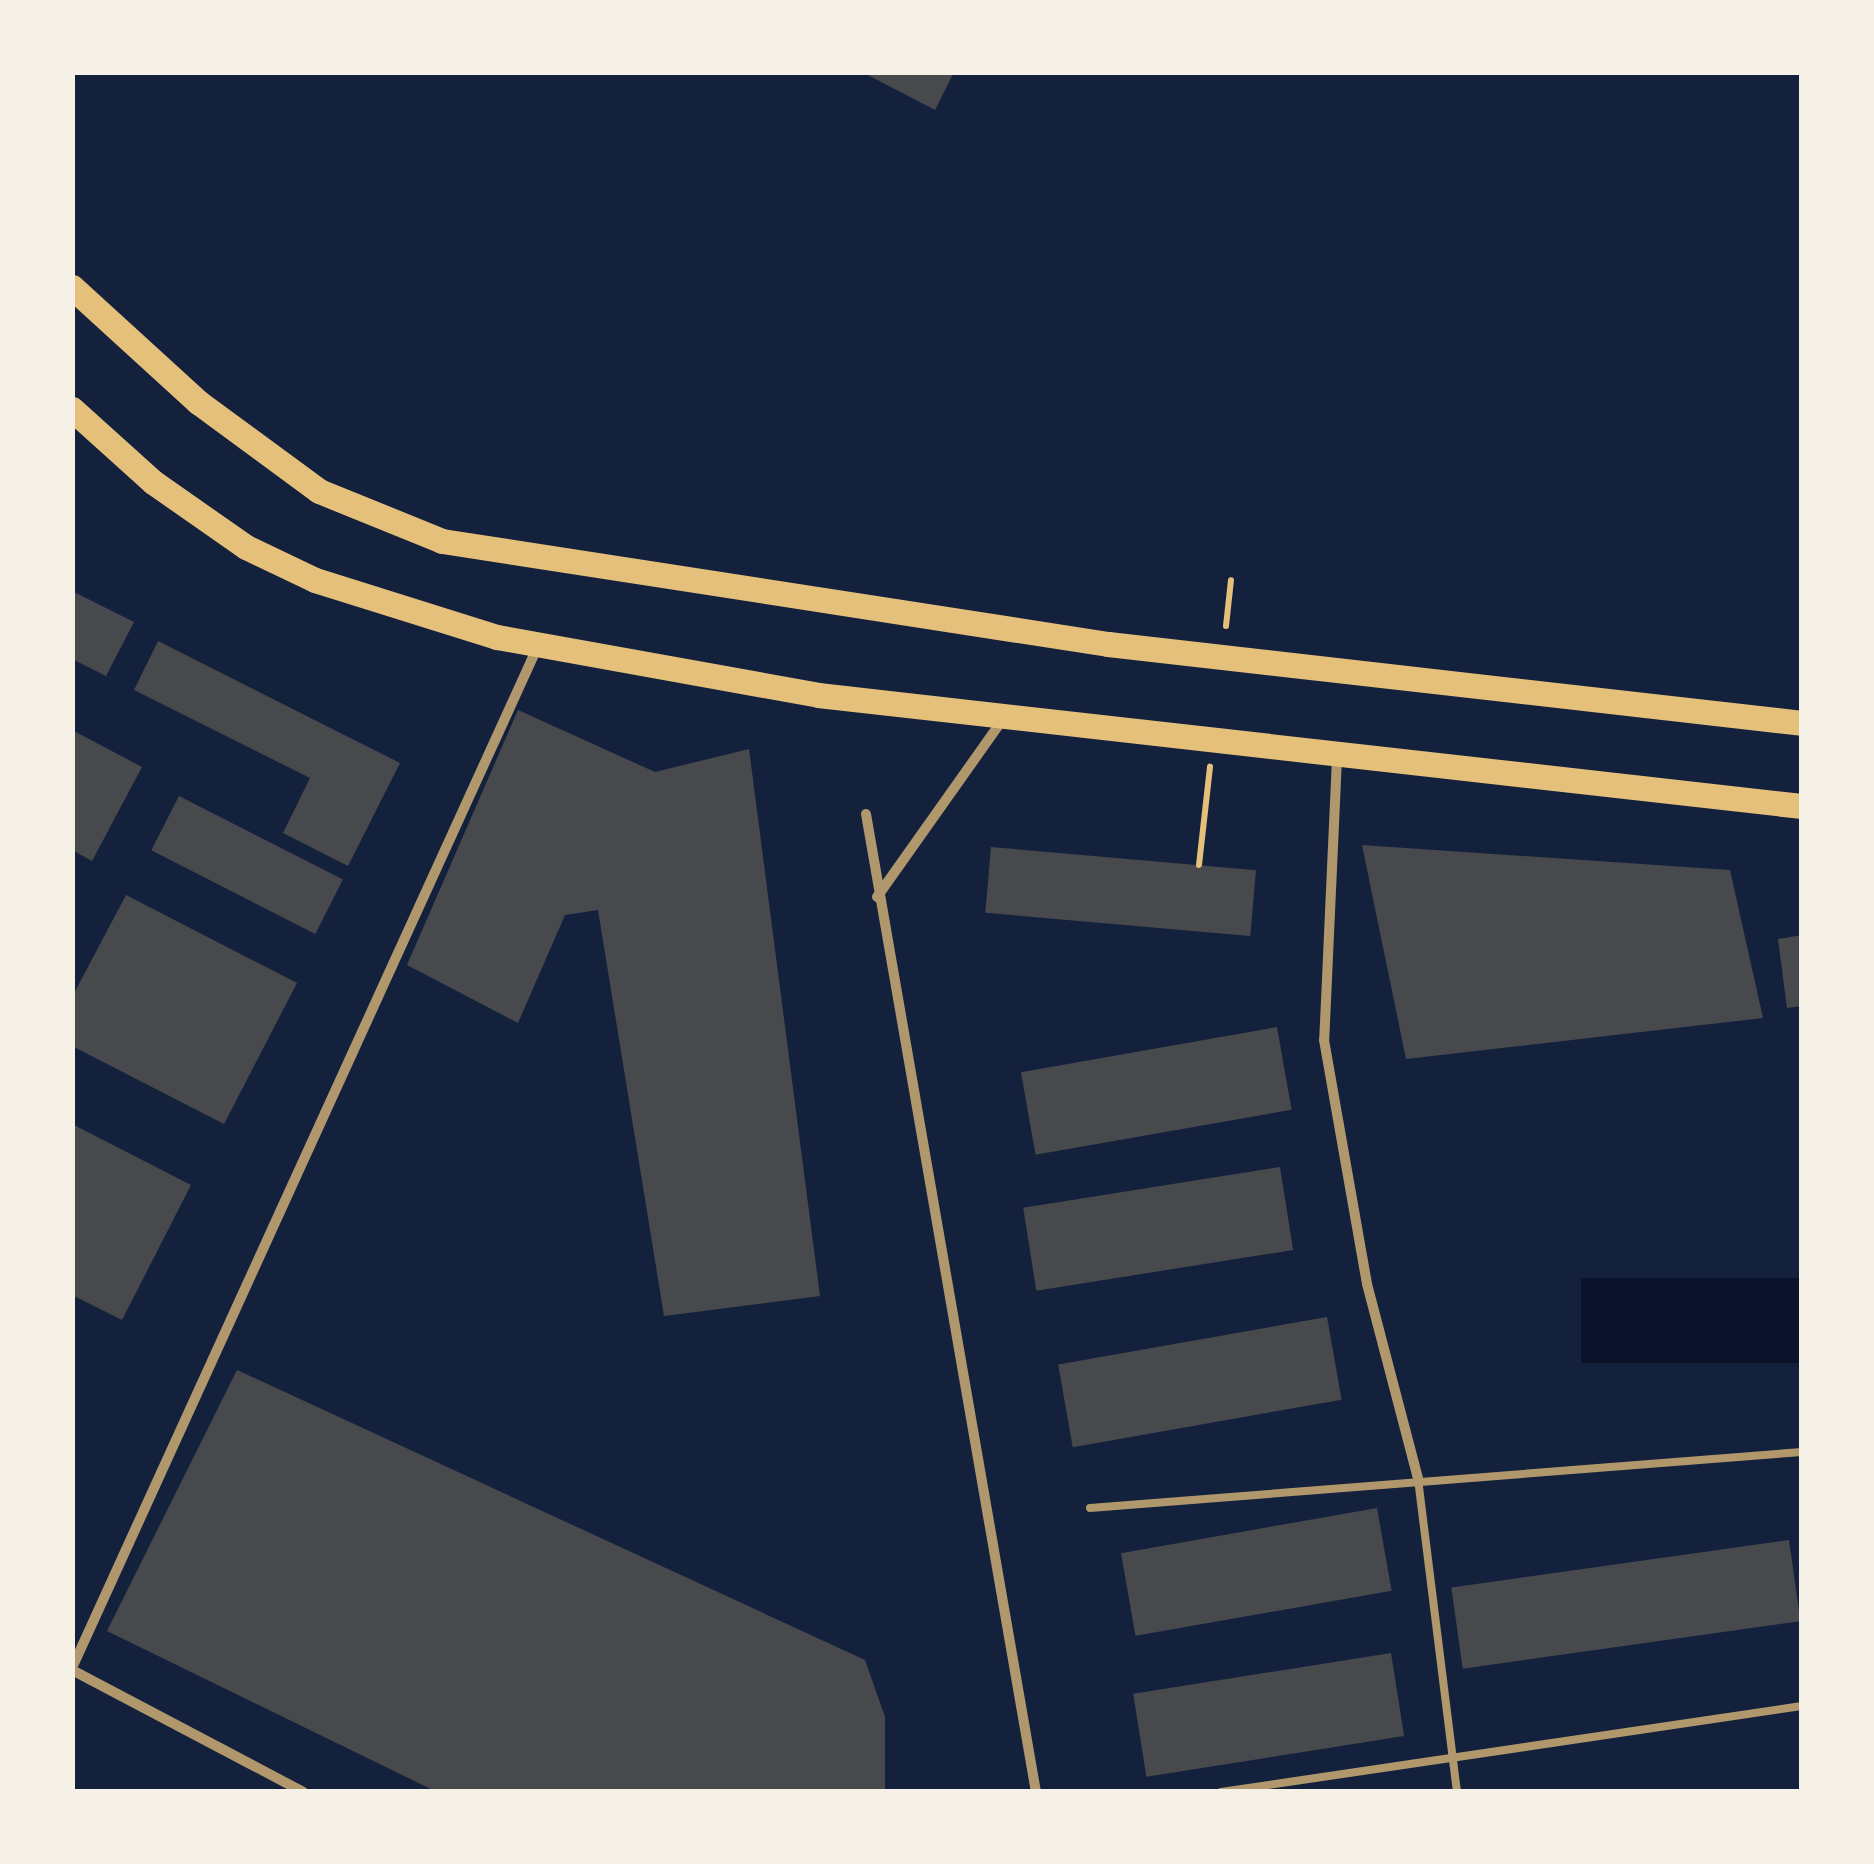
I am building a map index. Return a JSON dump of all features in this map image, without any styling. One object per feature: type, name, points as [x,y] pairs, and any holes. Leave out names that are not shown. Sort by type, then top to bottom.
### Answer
[{"type":"main road","points":[[72,287],[198,402],[319,491],[442,542],[1108,644],[1802,723]]},
{"type":"main road","points":[[72,409],[153,482],[246,547],[400,610],[538,646],[1005,717],[1337,758],[1802,806]]},
{"type":"street","points":[[303,1792],[72,1669],[538,646]]},
{"type":"street","points":[[876,898],[1005,717]]},
{"type":"street","points":[[1337,758],[1324,1040],[1367,1284],[1418,1478]]},
{"type":"street","points":[[866,814],[876,898],[1036,1792]]},
{"type":"lane","points":[[1090,1508],[1418,1478],[1802,1452]]},
{"type":"lane","points":[[1418,1478],[1457,1792]]},
{"type":"lane","points":[[1221,1792],[1802,1706]]},
{"type":"water","points":[[1581,1278],[1801,1278],[1801,1363],[1581,1363]]},
{"type":"building","points":[[862,72],[954,72],[935,110]]},
{"type":"building","points":[[72,591],[134,622],[106,676],[72,659]]},
{"type":"building","points":[[158,641],[400,763],[348,866],[283,833],[310,778],[134,690]]},
{"type":"building","points":[[518,710],[655,772],[749,749],[820,1296],[664,1316],[598,910],[565,915],[518,1023],[407,965]]},
{"type":"building","points":[[72,730],[142,767],[92,861],[72,850]]},
{"type":"building","points":[[179,796],[343,880],[315,934],[151,850]]},
{"type":"building","points":[[1362,845],[1730,870],[1763,1018],[1406,1059]]},
{"type":"building","points":[[991,847],[1256,870],[1250,936],[985,913]]},
{"type":"building","points":[[126,895],[297,983],[224,1124],[72,1046],[72,997]]},
{"type":"building","points":[[1802,935],[1802,1006],[1787,1008],[1778,939]]},
{"type":"building","points":[[1277,1027],[1292,1110],[1036,1155],[1021,1072]]},
{"type":"building","points":[[72,1124],[191,1185],[122,1320],[72,1295]]},
{"type":"building","points":[[1280,1167],[1293,1250],[1036,1291],[1023,1208]]},
{"type":"building","points":[[1327,1317],[1342,1400],[1073,1447],[1058,1364]]},
{"type":"building","points":[[237,1370],[865,1660],[885,1717],[885,1792],[437,1792],[107,1631]]},
{"type":"building","points":[[1377,1508],[1392,1591],[1136,1636],[1121,1553]]},
{"type":"building","points":[[1789,1540],[1800,1621],[1463,1669],[1451,1587]]},
{"type":"building","points":[[1391,1653],[1404,1736],[1146,1777],[1133,1694]]}]
